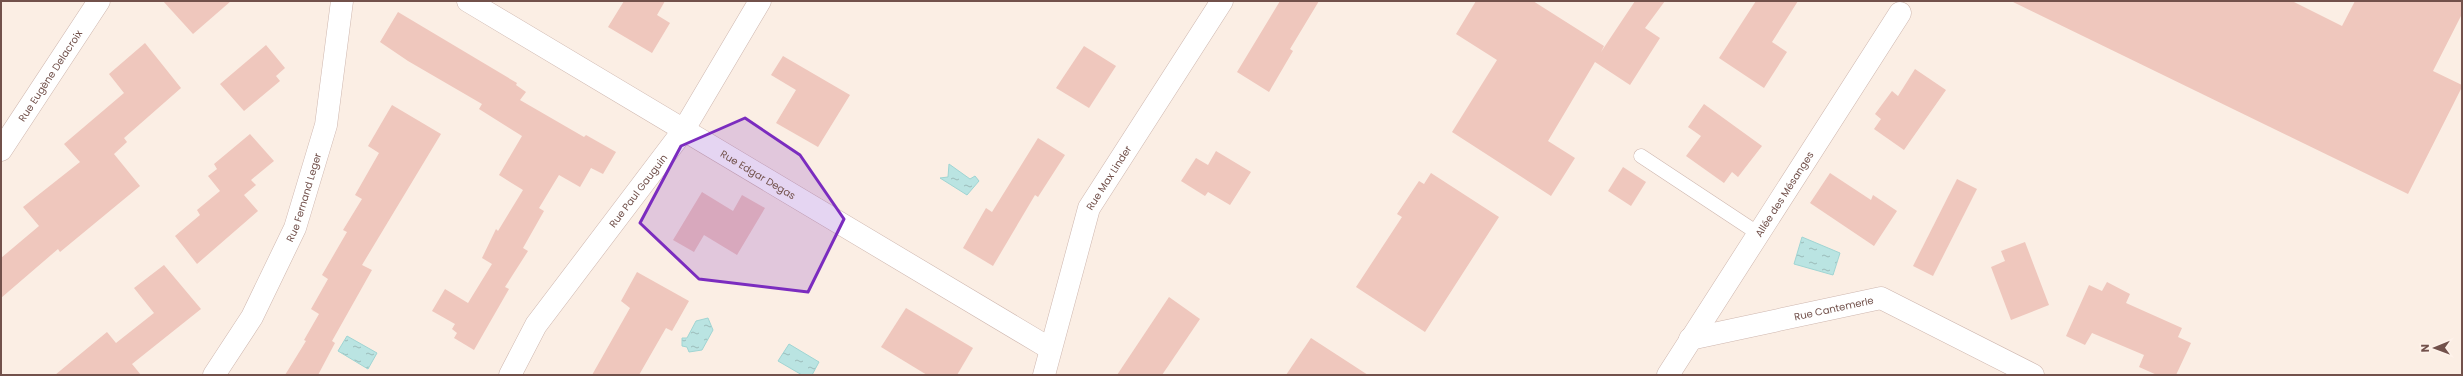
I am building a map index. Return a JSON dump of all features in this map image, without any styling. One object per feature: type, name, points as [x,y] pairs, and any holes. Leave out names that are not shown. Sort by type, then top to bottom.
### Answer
[{"type":"street","name":"Rue Eugène Delacroix","points":[[1,150],[99,1]]},
{"type":"street","name":"Rue Fernand Leger","points":[[214,375],[252,317],[295,228],[326,125],[342,1]]},
{"type":"street","name":"Rue Edgar Degas","points":[[468,1],[683,131],[1049,348]]},
{"type":"street","name":"Rue Paul Gauguin","points":[[510,375],[536,325],[683,131],[760,1]]},
{"type":"street","name":"Rue Max Linder","points":[[1044,375],[1049,348],[1089,208],[1222,1]]},
{"type":"street","name":"Allée des Mésanges","points":[[1668,375],[1900,13]]},
{"type":"street","name":"Rue Cantemerle","points":[[1690,340],[1882,298],[2033,375]]},
{"type":"lane","points":[[1640,156],[1759,234]]},
{"type":"highlighted area","points":[[745,118],[800,155],[844,219],[808,292],[699,279],[640,223],[681,146]]},
{"type":"water","points":[[949,164],[970,179],[975,176],[979,181],[967,195],[940,178],[948,177]]},
{"type":"water","points":[[1802,237],[1840,253],[1833,275],[1794,264]]},
{"type":"water","points":[[708,318],[713,330],[702,350],[689,352],[687,347],[682,346],[682,338],[687,338],[696,321]]},
{"type":"water","points":[[347,336],[377,353],[368,369],[338,351]]},
{"type":"water","points":[[789,344],[819,362],[812,375],[802,375],[778,361]]},
{"type":"building","points":[[163,1],[231,1],[193,34]]},
{"type":"building","points":[[624,1],[665,1],[657,15],[670,23],[652,53],[608,27]]},
{"type":"building","points":[[1280,1],[1319,1],[1290,49],[1293,51],[1269,92],[1237,72]]},
{"type":"building","points":[[1476,1],[1533,1],[1604,46],[1601,52],[1635,1],[1665,1],[1645,28],[1660,38],[1630,85],[1595,62],[1548,141],[1575,158],[1551,196],[1452,132],[1497,60],[1456,34]]},
{"type":"building","points":[[1756,1],[1798,1],[1772,42],[1787,52],[1764,88],[1719,58]]},
{"type":"building","points":[[2011,1],[2292,1],[2342,26],[2355,1],[2462,1],[2462,14],[2433,71],[2462,85],[2462,87],[2408,194]]},
{"type":"building","points":[[398,12],[517,83],[516,85],[526,92],[520,100],[584,137],[586,135],[616,152],[603,174],[591,168],[580,187],[559,175],[539,208],[544,211],[523,248],[528,251],[505,287],[509,289],[474,350],[454,338],[457,333],[452,329],[455,324],[432,311],[445,289],[468,303],[492,264],[482,258],[496,229],[498,231],[523,190],[499,175],[522,136],[479,109],[482,104],[408,61],[380,42]]},
{"type":"building","points":[[145,43],[181,88],[124,138],[127,142],[114,154],[140,186],[60,252],[58,249],[1,298],[1,258],[39,226],[23,207],[80,162],[64,144],[124,93],[109,74]]},
{"type":"building","points":[[266,45],[285,68],[276,76],[280,81],[244,111],[220,84]]},
{"type":"building","points":[[1084,46],[1116,66],[1089,108],[1056,88]]},
{"type":"building","points":[[783,56],[850,95],[818,147],[776,123],[796,90],[771,75]]},
{"type":"building","points":[[1915,69],[1946,90],[1904,150],[1874,129],[1881,119],[1875,114],[1892,91],[1898,96]]},
{"type":"building","points":[[1704,104],[1762,146],[1738,177],[1732,172],[1724,183],[1686,156],[1701,136],[1688,127]]},
{"type":"building","points":[[392,105],[441,134],[362,265],[372,270],[332,341],[335,343],[318,375],[285,375],[306,341],[304,340],[319,314],[311,309],[328,279],[322,275],[347,232],[343,230],[362,199],[355,195],[379,153],[368,146]]},
{"type":"building","points":[[250,134],[274,161],[251,180],[256,185],[244,195],[258,211],[197,264],[175,236],[200,215],[197,210],[220,191],[208,176],[217,169],[214,164]]},
{"type":"building","points":[[1038,138],[1065,155],[1038,197],[1035,195],[993,266],[963,248],[986,208],[992,212]]},
{"type":"building","points":[[1216,151],[1251,172],[1230,205],[1208,192],[1205,196],[1181,181],[1196,158],[1208,165]]},
{"type":"building","points":[[1623,167],[1646,182],[1631,206],[1608,191]]},
{"type":"building","points":[[1431,173],[1499,217],[1425,332],[1356,287],[1402,217],[1397,214],[1419,181],[1424,184]]},
{"type":"building","points":[[1830,173],[1871,200],[1873,195],[1897,211],[1874,246],[1810,203]]},
{"type":"building","points":[[1957,179],[1977,189],[1933,276],[1913,266]]},
{"type":"building","points":[[702,192],[733,211],[742,195],[765,208],[737,255],[704,235],[694,252],[673,240]]},
{"type":"building","points":[[2025,242],[2049,305],[2011,320],[1991,267],[2005,261],[2001,251]]},
{"type":"building","points":[[164,265],[201,309],[132,364],[141,375],[55,375],[107,332],[116,343],[154,313],[134,288]]},
{"type":"building","points":[[637,272],[689,301],[672,331],[666,328],[639,375],[592,375],[630,308],[621,301]]},
{"type":"building","points":[[2107,282],[2130,294],[2126,303],[2182,328],[2178,337],[2191,343],[2176,375],[2157,375],[2139,367],[2144,355],[2092,333],[2085,345],[2066,336],[2089,285],[2102,291]]},
{"type":"building","points":[[1169,297],[1200,319],[1162,375],[1117,375]]},
{"type":"building","points":[[906,308],[973,348],[957,375],[927,375],[881,347]]},
{"type":"building","points":[[1311,338],[1368,375],[1286,375]]}]
